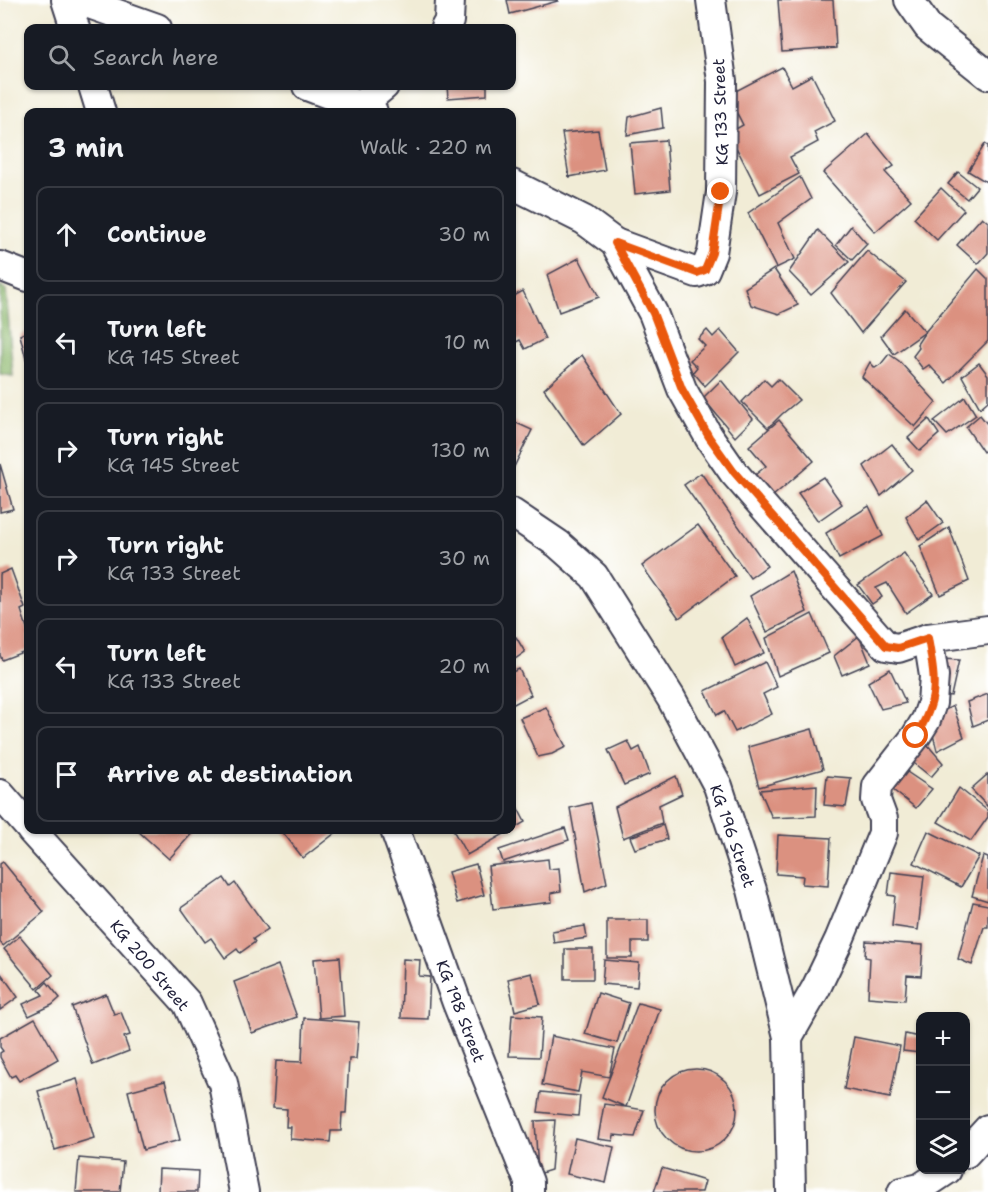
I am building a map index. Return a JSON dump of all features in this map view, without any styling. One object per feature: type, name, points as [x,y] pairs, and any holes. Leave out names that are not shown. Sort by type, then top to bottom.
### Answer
[{"type":"street","points":[[66,0],[74,24]]},
{"type":"street","points":[[78,0],[146,24]]},
{"type":"street","points":[[447,24],[450,0]]},
{"type":"street","name":"KG 133 Street","points":[[615,243],[697,273],[705,270],[712,253],[721,192],[722,81],[711,0]]},
{"type":"street","points":[[909,0],[928,27],[988,75]]},
{"type":"street","points":[[94,90],[100,108]]},
{"type":"street","points":[[317,90],[363,108]]},
{"type":"street","points":[[367,108],[381,90]]},
{"type":"street","points":[[516,186],[584,220],[615,243],[653,313],[682,389],[709,437],[734,472],[886,646],[898,648],[928,638],[988,630]]},
{"type":"street","points":[[0,266],[24,275]]},
{"type":"street","name":"KG 196 Street","points":[[516,516],[558,544],[594,576],[671,698],[718,786],[752,890],[788,1037],[791,1192]]},
{"type":"street","points":[[788,1037],[816,988],[839,940],[883,833],[883,819],[876,800],[877,786],[916,736],[926,720],[932,703],[934,676],[928,638]]},
{"type":"street","name":"KG 200 Street","points":[[0,794],[24,821]]},
{"type":"street","name":"KG 200 Street","points":[[35,834],[187,1004],[223,1083],[244,1192]]},
{"type":"street","name":"KG 198 Street","points":[[396,834],[457,1003],[529,1182],[529,1192]]},
{"type":"street","points":[[970,1149],[988,1129]]},
{"type":"street","points":[[902,1192],[920,1188],[941,1174]]},
{"type":"green space","points":[[0,285],[6,290],[13,376],[0,374]]},
{"type":"building","points":[[507,0],[558,0],[558,1],[510,14]]},
{"type":"building","points":[[778,0],[833,0],[836,48],[782,52]]},
{"type":"building","points":[[782,67],[792,86],[812,75],[835,121],[814,132],[818,142],[790,157],[799,174],[760,194],[729,133],[743,125],[728,95]]},
{"type":"building","points":[[447,90],[487,90],[487,95],[448,98]]},
{"type":"building","points":[[661,108],[663,128],[627,135],[629,117]]},
{"type":"building","points":[[598,130],[605,170],[569,177],[562,133]]},
{"type":"building","points":[[868,134],[894,166],[885,172],[911,200],[875,232],[823,173]]},
{"type":"building","points":[[666,140],[670,190],[635,194],[630,143]]},
{"type":"building","points":[[985,144],[988,146],[988,183],[968,171]]},
{"type":"building","points":[[958,172],[977,187],[967,199],[948,184]]},
{"type":"building","points":[[800,177],[811,199],[778,223],[795,259],[776,268],[748,213]]},
{"type":"building","points":[[941,188],[964,210],[937,240],[914,218]]},
{"type":"building","points":[[982,217],[988,222],[988,253],[978,264],[957,245]]},
{"type":"building","points":[[851,226],[867,244],[852,260],[836,245]]},
{"type":"building","points":[[818,230],[849,262],[811,295],[789,272]]},
{"type":"building","points":[[867,251],[906,282],[861,333],[831,293]]},
{"type":"building","points":[[579,258],[599,297],[559,312],[547,275]]},
{"type":"building","points":[[774,269],[798,305],[779,314],[751,305],[745,288]]},
{"type":"building","points":[[978,269],[988,279],[988,341],[946,383],[929,365],[923,369],[913,356],[925,332]]},
{"type":"building","points":[[523,291],[545,339],[525,349],[520,340],[516,342],[516,295]]},
{"type":"building","points":[[905,309],[925,332],[894,354],[881,336]]},
{"type":"building","points":[[707,330],[713,337],[720,330],[739,352],[705,386],[693,372],[697,367],[690,360],[705,346],[698,339]]},
{"type":"building","points":[[24,333],[24,351],[20,335]]},
{"type":"building","points":[[889,354],[899,361],[936,402],[915,427],[862,377],[870,362],[875,368]]},
{"type":"building","points":[[582,355],[621,414],[584,446],[544,389]]},
{"type":"building","points":[[979,363],[988,375],[988,401],[980,408],[962,376]]},
{"type":"building","points":[[764,379],[771,386],[778,379],[799,400],[768,428],[742,402]]},
{"type":"building","points":[[721,380],[753,419],[735,437],[703,398]]},
{"type":"building","points":[[965,397],[976,415],[947,435],[934,421]]},
{"type":"building","points":[[980,415],[988,425],[988,448],[983,452],[966,427]]},
{"type":"building","points":[[929,419],[939,434],[920,451],[908,438]]},
{"type":"building","points":[[779,420],[814,461],[773,496],[755,475],[766,466],[749,446]]},
{"type":"building","points":[[516,423],[532,430],[516,463]]},
{"type":"building","points":[[892,444],[912,470],[881,496],[864,466]]},
{"type":"building","points":[[0,464],[13,509],[0,512]]},
{"type":"building","points":[[701,473],[767,566],[750,578],[684,485]]},
{"type":"building","points":[[823,477],[842,504],[818,521],[798,493]]},
{"type":"building","points":[[927,500],[943,523],[919,540],[906,517]]},
{"type":"building","points":[[869,506],[883,536],[839,559],[826,533]]},
{"type":"building","points":[[698,525],[735,576],[679,618],[642,566]]},
{"type":"building","points":[[949,527],[969,581],[940,595],[920,546]]},
{"type":"building","points":[[904,553],[933,594],[906,613],[887,583],[876,588],[882,597],[872,604],[858,585]]},
{"type":"building","points":[[11,569],[24,605],[21,610],[24,619],[24,652],[2,660],[0,655],[0,574]]},
{"type":"building","points":[[791,571],[807,612],[767,632],[750,596]]},
{"type":"building","points":[[812,614],[829,653],[778,676],[766,638]]},
{"type":"building","points":[[747,618],[764,653],[735,667],[722,637]]},
{"type":"building","points":[[859,636],[870,663],[842,675],[834,656]]},
{"type":"building","points":[[516,637],[525,652],[516,658]]},
{"type":"building","points":[[941,659],[959,660],[951,696],[937,694]]},
{"type":"building","points":[[765,662],[777,687],[763,694],[772,714],[735,732],[724,711],[717,715],[705,691]]},
{"type":"building","points":[[519,669],[531,695],[516,703],[516,670]]},
{"type":"building","points":[[890,669],[906,703],[881,709],[868,682]]},
{"type":"building","points":[[988,694],[988,720],[973,726],[967,702]]},
{"type":"building","points":[[953,706],[964,737],[937,751],[929,718]]},
{"type":"building","points":[[546,707],[566,747],[552,754],[538,757],[520,718]]},
{"type":"building","points":[[812,729],[823,769],[759,787],[748,747]]},
{"type":"building","points":[[628,741],[633,751],[640,747],[650,774],[624,785],[608,750]]},
{"type":"building","points":[[926,743],[943,763],[931,777],[910,760]]},
{"type":"building","points":[[904,770],[932,789],[916,808],[889,787]]},
{"type":"building","points":[[988,774],[988,807],[971,789]]},
{"type":"building","points":[[676,776],[682,794],[659,805],[662,823],[623,838],[615,807]]},
{"type":"building","points":[[827,776],[851,778],[846,807],[824,805]]},
{"type":"building","points":[[817,785],[816,816],[772,818],[760,790]]},
{"type":"building","points":[[959,788],[988,811],[988,817],[971,841],[938,822]]},
{"type":"building","points":[[591,803],[607,883],[585,892],[570,808]]},
{"type":"building","points":[[516,805],[525,822],[516,827]]},
{"type":"building","points":[[663,825],[667,839],[635,849],[630,837]]},
{"type":"building","points":[[565,828],[569,840],[503,862],[499,850]]},
{"type":"building","points":[[928,831],[979,856],[961,887],[914,863]]},
{"type":"building","points":[[141,834],[191,834],[169,859]]},
{"type":"building","points":[[284,834],[334,834],[303,858]]},
{"type":"building","points":[[455,834],[504,834],[467,855]]},
{"type":"building","points":[[778,835],[831,838],[828,886],[802,884],[803,876],[776,874]]},
{"type":"building","points":[[983,856],[988,858],[988,901],[972,896]]},
{"type":"building","points":[[548,859],[549,869],[559,868],[561,891],[551,893],[552,902],[493,909],[488,866]]},
{"type":"building","points":[[3,862],[44,912],[3,946],[0,942],[0,864]]},
{"type":"building","points":[[476,864],[484,895],[457,903],[448,872]]},
{"type":"building","points":[[891,872],[924,876],[918,930],[892,926],[895,896],[888,895]]},
{"type":"building","points":[[224,878],[230,887],[235,883],[268,929],[253,939],[255,942],[240,953],[237,949],[225,958],[211,938],[205,942],[181,908]]},
{"type":"building","points":[[973,902],[988,905],[988,927],[984,927],[972,965],[958,959]]},
{"type":"building","points":[[607,920],[648,920],[648,942],[632,942],[632,958],[607,958]]},
{"type":"building","points":[[585,926],[587,938],[554,943],[552,931]]},
{"type":"building","points":[[20,936],[53,975],[37,989],[4,949]]},
{"type":"building","points":[[866,941],[923,945],[921,976],[907,975],[905,1000],[868,997],[870,958],[865,957]]},
{"type":"building","points":[[565,949],[593,949],[593,979],[565,979]]},
{"type":"building","points":[[340,957],[344,1016],[319,1018],[314,959]]},
{"type":"building","points":[[403,959],[420,960],[419,976],[430,977],[428,1019],[401,1018]]},
{"type":"building","points":[[604,960],[639,963],[637,987],[602,984]]},
{"type":"building","points":[[278,965],[297,1017],[252,1033],[234,982]]},
{"type":"building","points":[[0,972],[18,997],[0,1010]]},
{"type":"building","points":[[532,973],[540,1004],[515,1011],[508,979]]},
{"type":"building","points":[[47,982],[60,998],[52,1005],[29,1016],[23,1004],[43,995],[39,990]]},
{"type":"building","points":[[598,993],[629,1003],[617,1043],[585,1034]]},
{"type":"building","points":[[106,994],[114,1014],[121,1012],[130,1035],[124,1037],[129,1051],[93,1065],[72,1007]]},
{"type":"building","points":[[638,1003],[660,1009],[626,1107],[602,1097]]},
{"type":"building","points":[[512,1015],[542,1017],[539,1057],[509,1056]]},
{"type":"building","points":[[35,1018],[58,1059],[19,1081],[15,1075],[11,1077],[0,1057],[3,1051],[0,1047],[0,1038]]},
{"type":"building","points":[[304,1018],[359,1022],[356,1059],[349,1059],[346,1113],[342,1113],[341,1131],[331,1131],[330,1142],[290,1139],[291,1127],[286,1127],[287,1109],[273,1108],[276,1061],[302,1062]]},
{"type":"building","points":[[905,1034],[916,1036],[916,1053],[903,1051]]},
{"type":"building","points":[[551,1036],[615,1049],[609,1077],[582,1072],[578,1092],[542,1085]]},
{"type":"building","points":[[854,1037],[900,1046],[890,1098],[844,1089]]},
{"type":"building","points":[[688,1069],[704,1069],[719,1076],[730,1087],[737,1102],[734,1126],[725,1139],[704,1151],[688,1151],[673,1144],[662,1133],[655,1118],[655,1102],[662,1087],[673,1076]]},
{"type":"building","points":[[77,1079],[94,1138],[55,1150],[38,1091]]},
{"type":"building","points":[[165,1081],[180,1140],[143,1150],[128,1091]]},
{"type":"building","points":[[541,1092],[580,1096],[578,1116],[538,1112]]},
{"type":"building","points":[[604,1104],[644,1110],[635,1137],[614,1135],[613,1141],[598,1139]]},
{"type":"building","points":[[555,1120],[551,1170],[538,1174],[535,1121]]},
{"type":"building","points":[[575,1138],[614,1147],[606,1183],[567,1174]]},
{"type":"building","points":[[79,1158],[123,1162],[120,1192],[76,1192]]},
{"type":"building","points":[[662,1168],[705,1181],[702,1192],[654,1192]]},
{"type":"building","points":[[159,1169],[198,1171],[197,1192],[158,1192]]},
{"type":"route","points":[[721,192],[712,253],[705,270],[697,273],[615,243],[653,313],[682,389],[709,437],[734,472],[886,646],[898,648],[928,638],[934,676],[932,703],[926,720],[916,736]]}]
